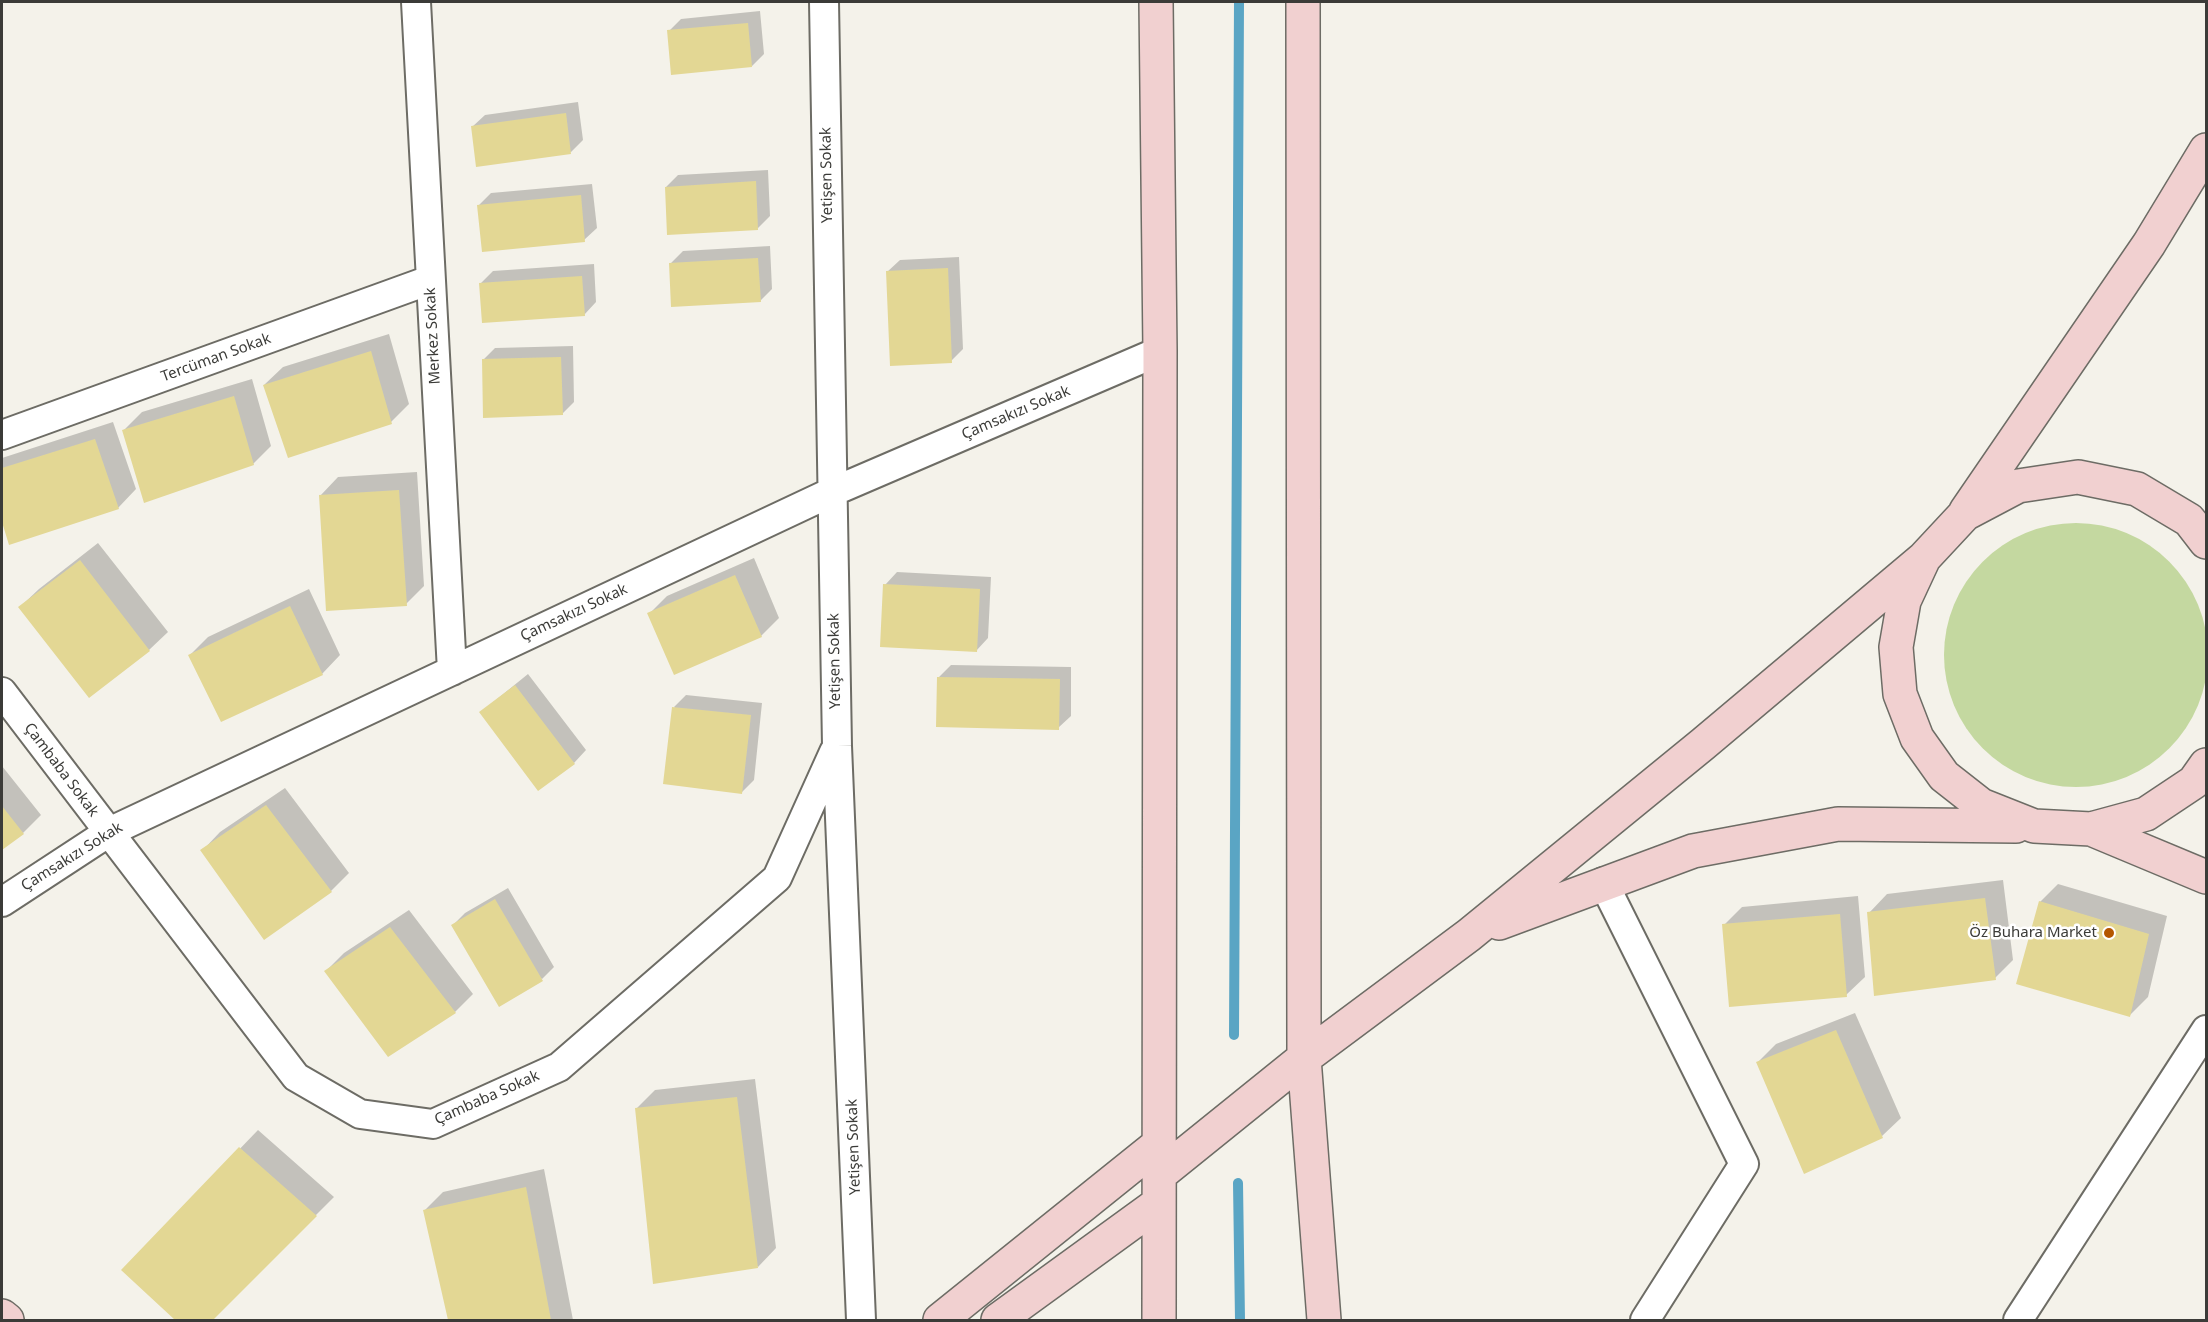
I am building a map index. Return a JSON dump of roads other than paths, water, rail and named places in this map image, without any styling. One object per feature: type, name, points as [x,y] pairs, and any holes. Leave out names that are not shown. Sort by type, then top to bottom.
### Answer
[{"type":"street","name":"Merkez Sokak","points":[[416,2],[452,670]]},
{"type":"street","name":"Yetişen Sokak","points":[[824,2],[837,746],[861,1320]]},
{"type":"street","points":[[1156,2],[1160,351],[1159,1320]]},
{"type":"street","points":[[1303,2],[1304,1058],[1324,1320]]},
{"type":"street","points":[[998,1320],[1159,1174],[1304,1058],[1469,935],[1703,744],[1924,558],[1961,518],[2149,244],[2206,150]]},
{"type":"street","name":"Tercüman Sokak","points":[[2,435],[430,280]]},
{"type":"street","name":"Çamsakızı Sokak","points":[[2,902],[109,832],[832,492],[1160,351]]},
{"type":"street","points":[[1961,518],[2018,486],[2078,477],[2137,489],[2189,520],[2206,542]]},
{"type":"street","points":[[1924,558],[1904,601],[1896,647],[1900,694],[1917,738],[1944,776],[1981,805],[2034,826]]},
{"type":"street","name":"Çambaba Sokak","points":[[2,692],[296,1077],[360,1114],[433,1124],[559,1067],[777,878],[837,746]]},
{"type":"street","points":[[1469,935],[1603,882],[1693,851],[1838,824],[2034,826],[2091,829],[2146,814],[2194,782],[2206,765]]},
{"type":"street","points":[[2091,829],[2206,877]]},
{"type":"street","points":[[1603,882],[1744,1164],[1644,1320]]},
{"type":"street","points":[[2018,1320],[2206,1030]]},
{"type":"street","points":[[940,1320],[1159,1174]]},
{"type":"street","points":[[2,1316],[7,1320]]},
{"type":"waterway","points":[[1234,1035],[1239,2]]},
{"type":"waterway","points":[[1238,1183],[1240,1320]]},
{"type":"place","name":"Öz Buhara Market","points":[[2109,933]]}]
